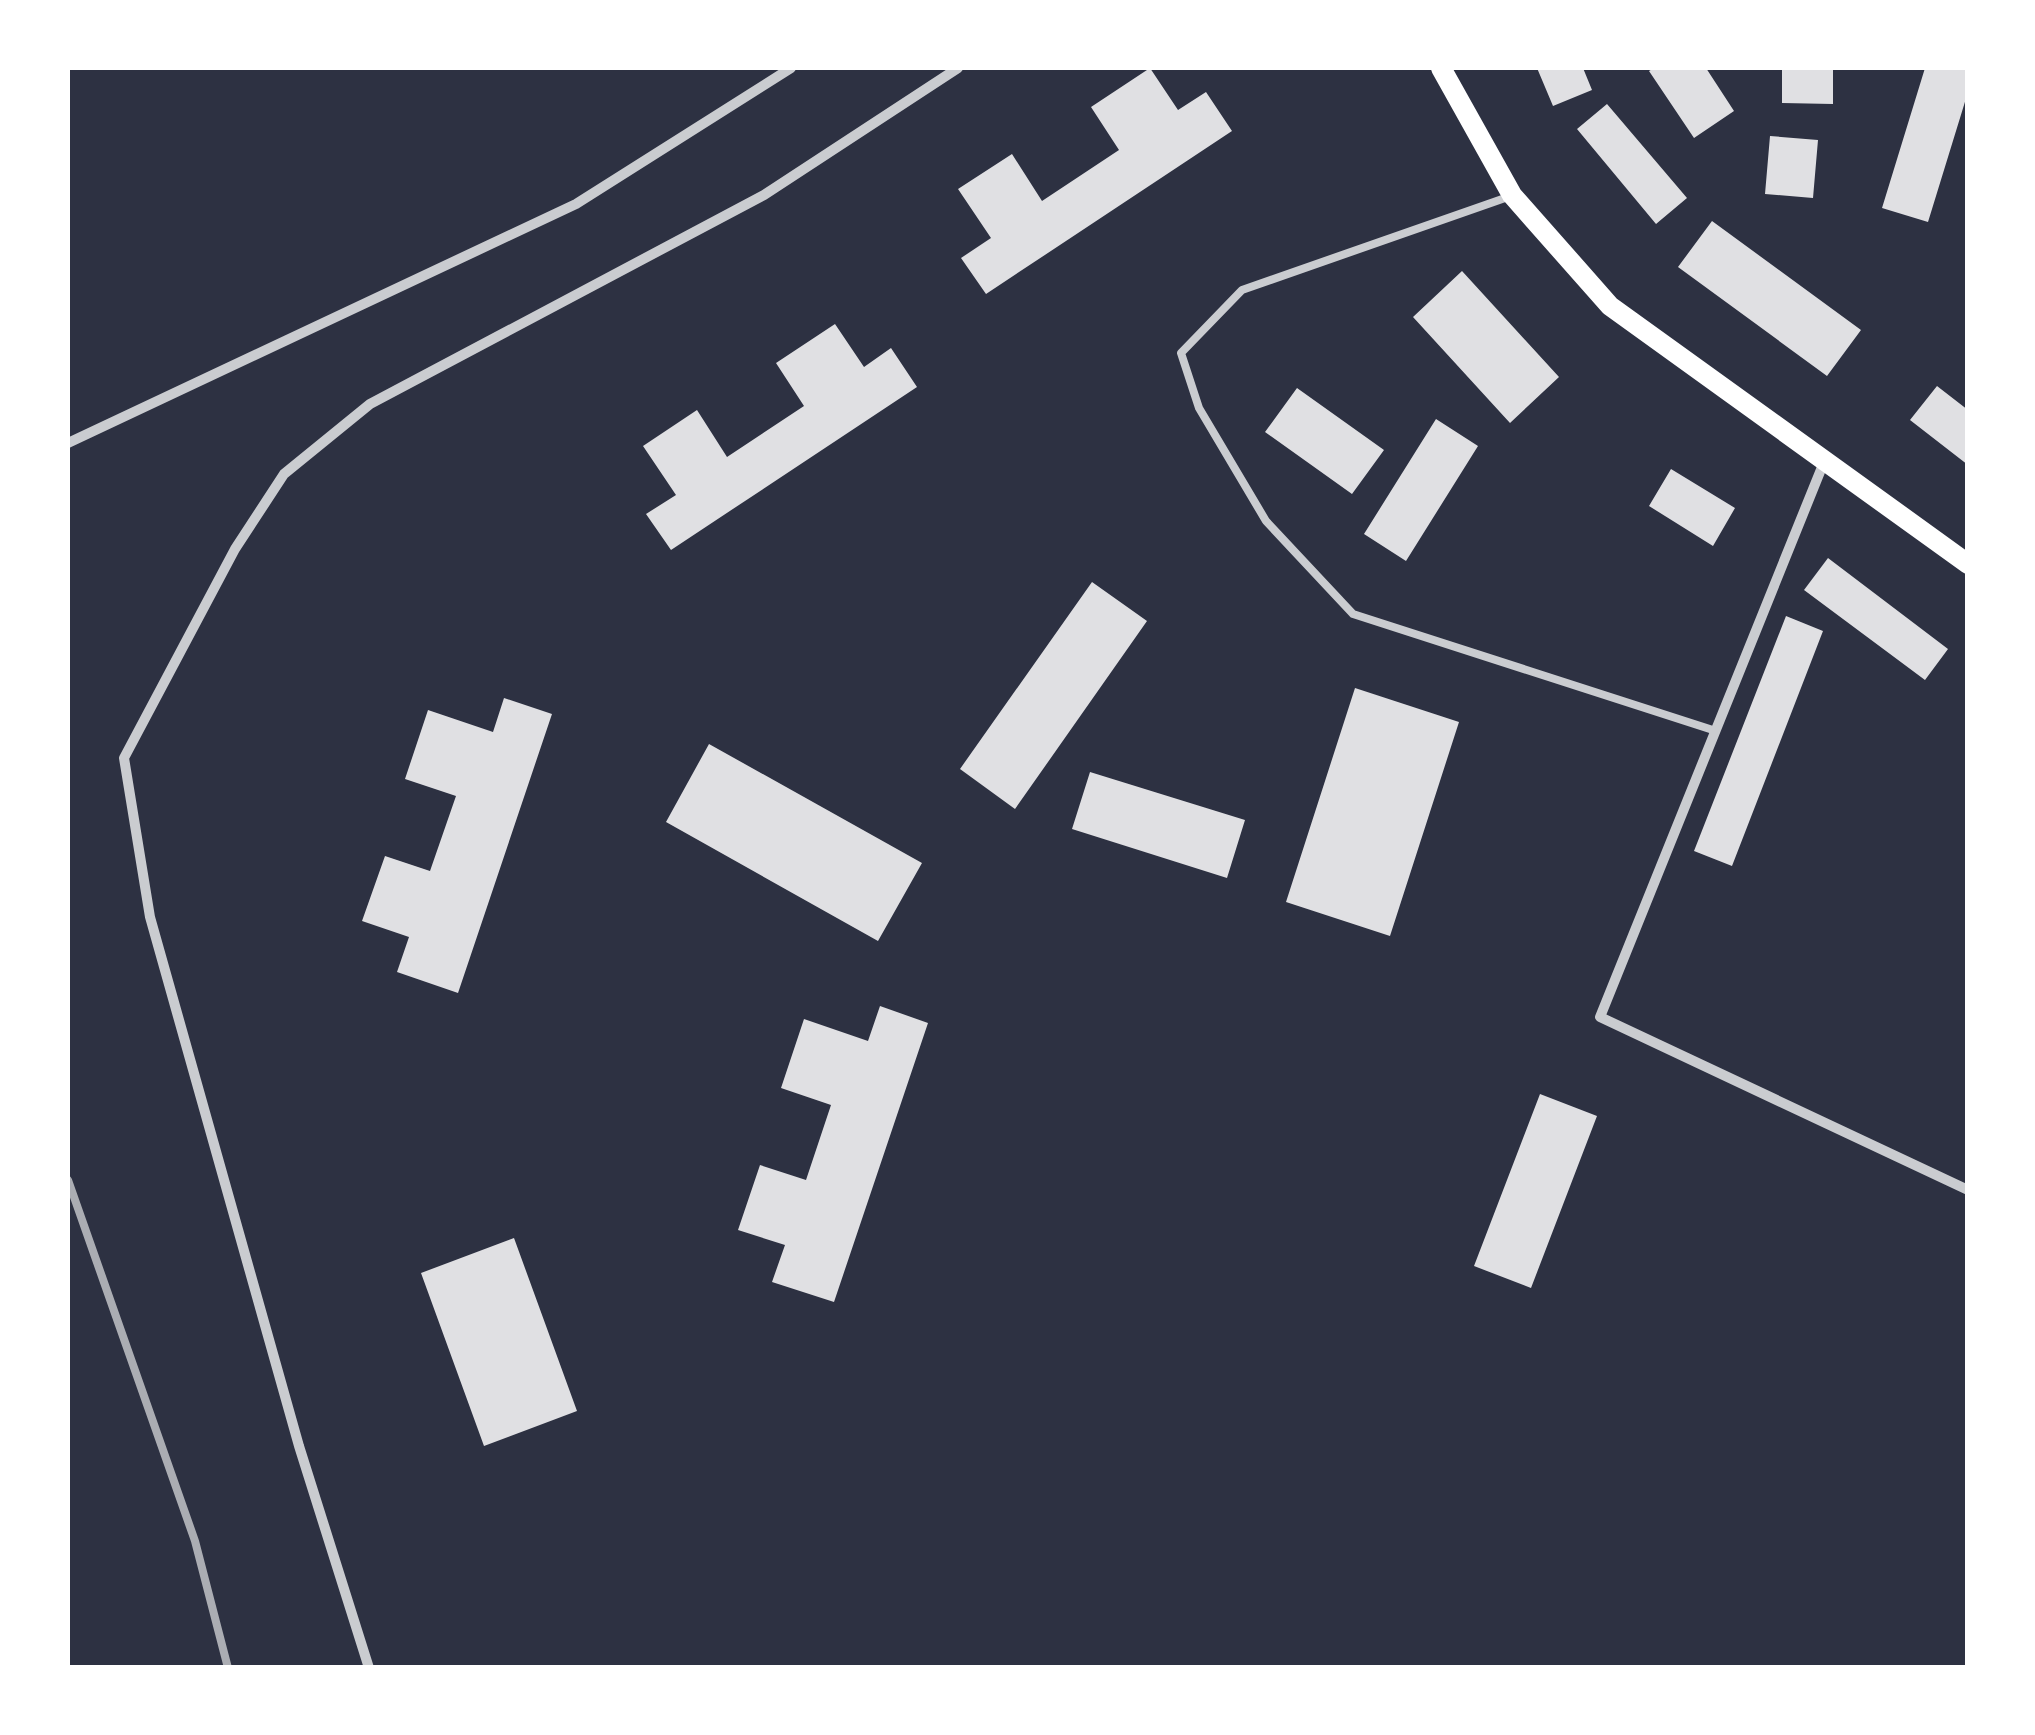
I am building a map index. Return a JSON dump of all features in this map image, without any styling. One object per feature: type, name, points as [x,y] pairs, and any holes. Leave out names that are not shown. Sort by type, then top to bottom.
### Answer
[{"type":"main road","points":[[1442,68],[1512,196],[1610,306],[1968,564]]},
{"type":"street","points":[[68,443],[576,204],[791,68]]},
{"type":"street","points":[[370,1668],[298,1446],[150,916],[124,758],[236,550],[284,474],[370,404],[764,196],[958,68]]},
{"type":"street","points":[[1824,462],[1600,1017],[1968,1190]]},
{"type":"lane","points":[[1512,196],[1242,290],[1181,353],[1199,408],[1266,521],[1353,614],[1716,731]]},
{"type":"building","points":[[1150,68],[1178,110],[1206,92],[1232,131],[986,294],[961,258],[991,238],[958,189],[1012,154],[1042,201],[1119,150],[1091,107]]},
{"type":"building","points":[[1537,68],[1583,68],[1592,90],[1553,106]]},
{"type":"building","points":[[1706,68],[1734,111],[1694,138],[1649,71]]},
{"type":"building","points":[[1782,68],[1833,68],[1833,104],[1782,103]]},
{"type":"building","points":[[1925,68],[1968,68],[1968,92],[1928,222],[1882,208]]},
{"type":"building","points":[[1607,104],[1687,198],[1656,224],[1577,129]]},
{"type":"building","points":[[1770,136],[1818,140],[1813,198],[1765,194]]},
{"type":"building","points":[[1712,221],[1861,330],[1827,376],[1678,267]]},
{"type":"building","points":[[1462,271],[1559,377],[1510,423],[1413,317]]},
{"type":"building","points":[[835,324],[864,367],[891,348],[917,387],[671,550],[646,514],[676,495],[643,446],[697,410],[727,457],[804,406],[776,363]]},
{"type":"building","points":[[1937,386],[1968,410],[1968,465],[1910,420]]},
{"type":"building","points":[[1297,388],[1384,450],[1352,494],[1265,432]]},
{"type":"building","points":[[1436,419],[1478,446],[1406,561],[1364,534]]},
{"type":"building","points":[[1671,469],[1735,508],[1713,546],[1649,506]]},
{"type":"building","points":[[1828,558],[1948,649],[1925,680],[1804,590]]},
{"type":"building","points":[[1092,582],[1147,621],[1015,809],[960,769]]},
{"type":"building","points":[[1786,616],[1823,631],[1732,866],[1694,851]]},
{"type":"building","points":[[1355,688],[1459,722],[1390,936],[1286,902]]},
{"type":"building","points":[[504,698],[552,714],[458,993],[397,972],[409,937],[362,921],[385,856],[430,871],[456,796],[405,779],[428,710],[493,732]]},
{"type":"building","points":[[709,744],[922,863],[878,941],[666,822]]},
{"type":"building","points":[[1090,772],[1245,820],[1227,878],[1072,829]]},
{"type":"building","points":[[880,1006],[928,1023],[834,1302],[772,1282],[785,1245],[738,1230],[760,1165],[806,1180],[831,1105],[781,1088],[804,1019],[868,1041]]},
{"type":"building","points":[[1540,1094],[1597,1116],[1531,1288],[1474,1266]]},
{"type":"building","points":[[514,1238],[577,1411],[484,1446],[421,1273]]},
{"type":"railway","points":[[68,1180],[195,1541],[228,1668]]}]
